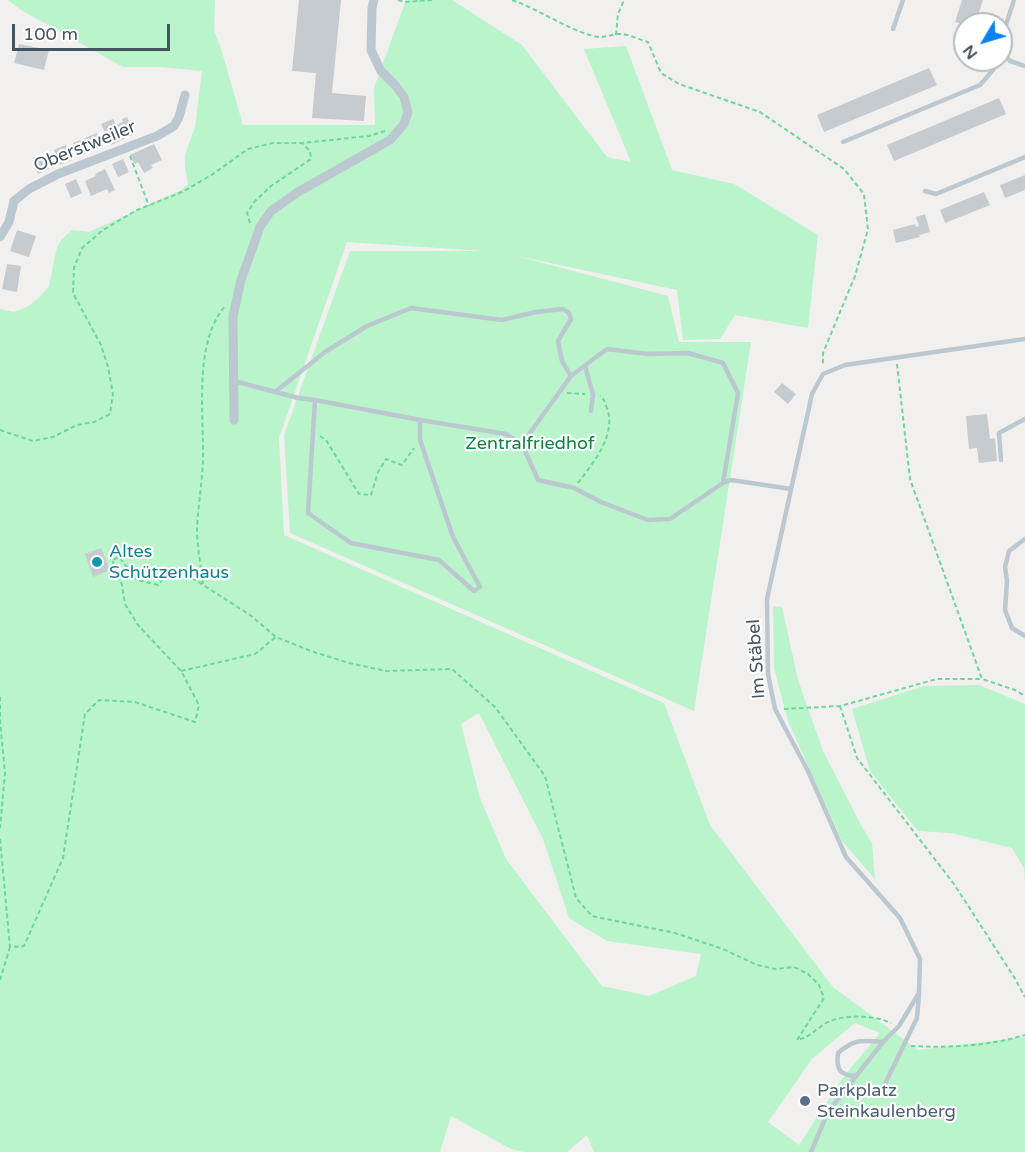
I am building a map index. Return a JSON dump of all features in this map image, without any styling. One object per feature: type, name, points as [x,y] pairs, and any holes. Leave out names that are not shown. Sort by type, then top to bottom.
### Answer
[{"type":"street","points":[[234,420],[233,316],[241,280],[260,227],[271,212],[298,192],[390,140],[404,124],[408,112],[404,97],[381,71],[370,50],[374,0]]},
{"type":"street","name":"Oberstweiler","points":[[0,235],[9,222],[14,201],[28,189],[58,174],[157,136],[174,126],[179,117],[185,94]]},
{"type":"lane","points":[[893,29],[903,0]]},
{"type":"lane","points":[[843,142],[981,85],[991,72]]},
{"type":"lane","points":[[925,191],[936,194],[1025,157]]},
{"type":"lane","points":[[275,392],[325,352],[367,326],[411,308],[502,320],[536,312],[563,309],[569,313],[571,319],[558,341],[562,361],[571,376]]},
{"type":"lane","points":[[823,374],[844,365],[1025,339]]},
{"type":"lane","points":[[522,444],[571,376],[607,349],[648,354],[688,353],[723,363],[738,393],[723,483]]},
{"type":"lane","points":[[585,366],[593,394],[591,411]]},
{"type":"lane","name":"Im Stäbel","points":[[811,1152],[828,1112],[883,1042],[899,1026],[919,993],[920,959],[900,918],[846,856],[808,771],[775,709],[768,674],[767,599],[812,394],[823,374]]},
{"type":"lane","points":[[234,381],[298,398],[506,434],[522,444],[538,480],[574,488],[601,502],[648,520],[670,519],[731,480],[791,489]]},
{"type":"lane","points":[[315,400],[308,513],[351,543],[440,560],[474,591],[480,587],[453,537],[420,440],[420,420]]},
{"type":"lane","points":[[1002,460],[999,433],[1025,419]]},
{"type":"lane","points":[[1025,539],[1009,551],[1005,567],[1007,581],[1005,610],[1012,628],[1025,636]]},
{"type":"lane","points":[[881,1092],[917,1018],[919,993]]},
{"type":"lane","points":[[856,1076],[846,1076],[840,1071],[837,1065],[838,1053],[850,1044],[867,1040],[883,1042]]},
{"type":"path","points":[[398,0],[404,2],[432,0]]},
{"type":"path","points":[[512,0],[595,37],[604,38],[621,34],[648,42],[661,73],[679,84],[760,112],[844,169],[864,194],[868,229],[855,276],[824,353],[823,374]]},
{"type":"path","points":[[616,35],[618,14],[624,0]]},
{"type":"path","points":[[0,430],[33,441],[53,437],[77,425],[94,422],[110,414],[113,394],[108,367],[101,345],[73,293],[74,268],[82,248],[103,231],[137,210],[182,192],[213,174],[248,149],[273,143],[302,143],[369,136],[404,124]]},
{"type":"path","points":[[260,227],[251,226],[247,213],[255,201],[271,186],[311,159],[310,151],[302,143]]},
{"type":"path","points":[[126,148],[149,206]]},
{"type":"path","points":[[203,585],[197,531],[203,461],[202,396],[205,356],[206,346],[219,313],[225,305]]},
{"type":"path","points":[[897,358],[910,479],[982,679]]},
{"type":"path","points":[[558,393],[597,394],[603,398],[609,415],[609,428],[600,454],[574,488]]},
{"type":"path","points":[[313,432],[326,440],[359,494],[371,495],[378,472],[386,459],[402,465],[420,440]]},
{"type":"path","points":[[10,947],[24,946],[63,858],[86,714],[99,700],[135,702],[195,722],[200,705],[181,671],[138,625],[124,604],[122,585],[112,560],[119,557],[137,580],[158,585],[167,575],[177,571],[250,615],[276,637],[349,663],[386,671],[452,669],[495,707],[545,776],[576,898],[592,916],[675,933],[723,949],[757,965],[776,969],[794,967],[808,974],[819,985],[824,998],[797,1040],[805,1039],[826,1022],[841,1017],[881,1018],[899,1026]]},
{"type":"path","points":[[181,671],[255,654],[276,637]]},
{"type":"path","points":[[775,709],[840,705],[937,679],[982,679],[1015,690],[1025,696]]},
{"type":"path","points":[[0,697],[5,774],[0,828]]},
{"type":"path","points":[[840,705],[857,758],[954,884],[1025,997]]},
{"type":"path","points":[[0,839],[10,947],[0,980]]},
{"type":"path","points":[[903,1046],[1004,1042],[1025,1035]]},
{"type":"green space","name":"Zentralfriedhof","points":[[8,0],[215,0],[214,30],[243,125],[375,125],[374,88],[406,0],[452,0],[522,45],[607,157],[631,162],[584,49],[626,46],[672,170],[734,184],[818,235],[808,328],[735,315],[720,339],[683,340],[677,290],[517,256],[668,296],[679,342],[751,342],[694,711],[290,533],[284,435],[350,251],[483,251],[347,242],[279,438],[284,535],[664,703],[710,825],[833,987],[918,1050],[1025,1037],[1025,1152],[594,1152],[587,1135],[567,1152],[524,1152],[511,1149],[451,1116],[440,1152],[0,1152],[0,309],[14,312],[27,307],[40,297],[49,286],[57,247],[72,230],[89,232],[188,185],[185,155],[195,127],[202,71],[160,67],[123,67],[21,10]],"holes":[[[479,713],[543,839],[569,918],[607,941],[701,954],[696,976],[649,996],[602,986],[506,859],[480,798],[461,724]],[[855,1023],[880,1033],[841,1080],[799,1145],[768,1122],[812,1059]]]},
{"type":"green space","points":[[773,606],[782,607],[798,680],[823,751],[872,843],[875,879],[842,841],[788,721],[774,668]]},
{"type":"green space","points":[[979,685],[1025,704],[1025,883],[1024,868],[1012,848],[951,833],[918,831],[870,771],[852,709],[924,686]]},
{"type":"building","points":[[299,0],[341,0],[332,93],[366,96],[364,121],[312,118],[316,73],[292,71]]},
{"type":"building","points":[[962,0],[983,0],[979,12],[958,12]]},
{"type":"building","points":[[19,44],[49,50],[44,70],[14,63]]},
{"type":"building","points":[[929,68],[937,85],[824,132],[817,115]]},
{"type":"building","points":[[999,98],[1006,114],[894,161],[887,145]]},
{"type":"building","points":[[127,117],[135,134],[111,145],[101,124],[113,119],[116,125]]},
{"type":"building","points":[[97,133],[103,146],[78,157],[73,143]]},
{"type":"building","points":[[154,144],[162,160],[151,165],[153,168],[144,173],[138,162],[135,164],[130,155]]},
{"type":"building","points":[[66,145],[72,160],[60,165],[54,150]]},
{"type":"building","points":[[43,155],[49,169],[38,174],[32,160]]},
{"type":"building","points":[[123,159],[129,172],[118,177],[112,164]]},
{"type":"building","points":[[105,169],[115,190],[109,193],[107,189],[91,196],[85,181]]},
{"type":"building","points":[[1025,175],[1025,190],[1005,198],[1000,185]]},
{"type":"building","points":[[76,179],[82,193],[71,198],[65,184]]},
{"type":"building","points":[[984,192],[990,205],[945,223],[940,210]]},
{"type":"building","points":[[925,214],[930,232],[896,243],[893,230],[915,224],[916,227],[919,226],[916,217]]},
{"type":"building","points":[[17,230],[36,236],[29,257],[10,251]]},
{"type":"building","points":[[7,264],[21,266],[17,292],[2,289]]},
{"type":"building","points":[[782,383],[796,394],[788,404],[774,392]]},
{"type":"building","points":[[987,414],[990,439],[995,438],[997,461],[979,463],[977,448],[969,449],[966,416]]},
{"type":"building","name":"Altes Schützenhaus","points":[[101,548],[110,570],[93,577],[85,554]]},
{"type":"place","name":"Altes Schützenhaus","points":[[97,562]]},
{"type":"place","name":"Parkplatz Steinkaulenberg","points":[[805,1101]]}]
